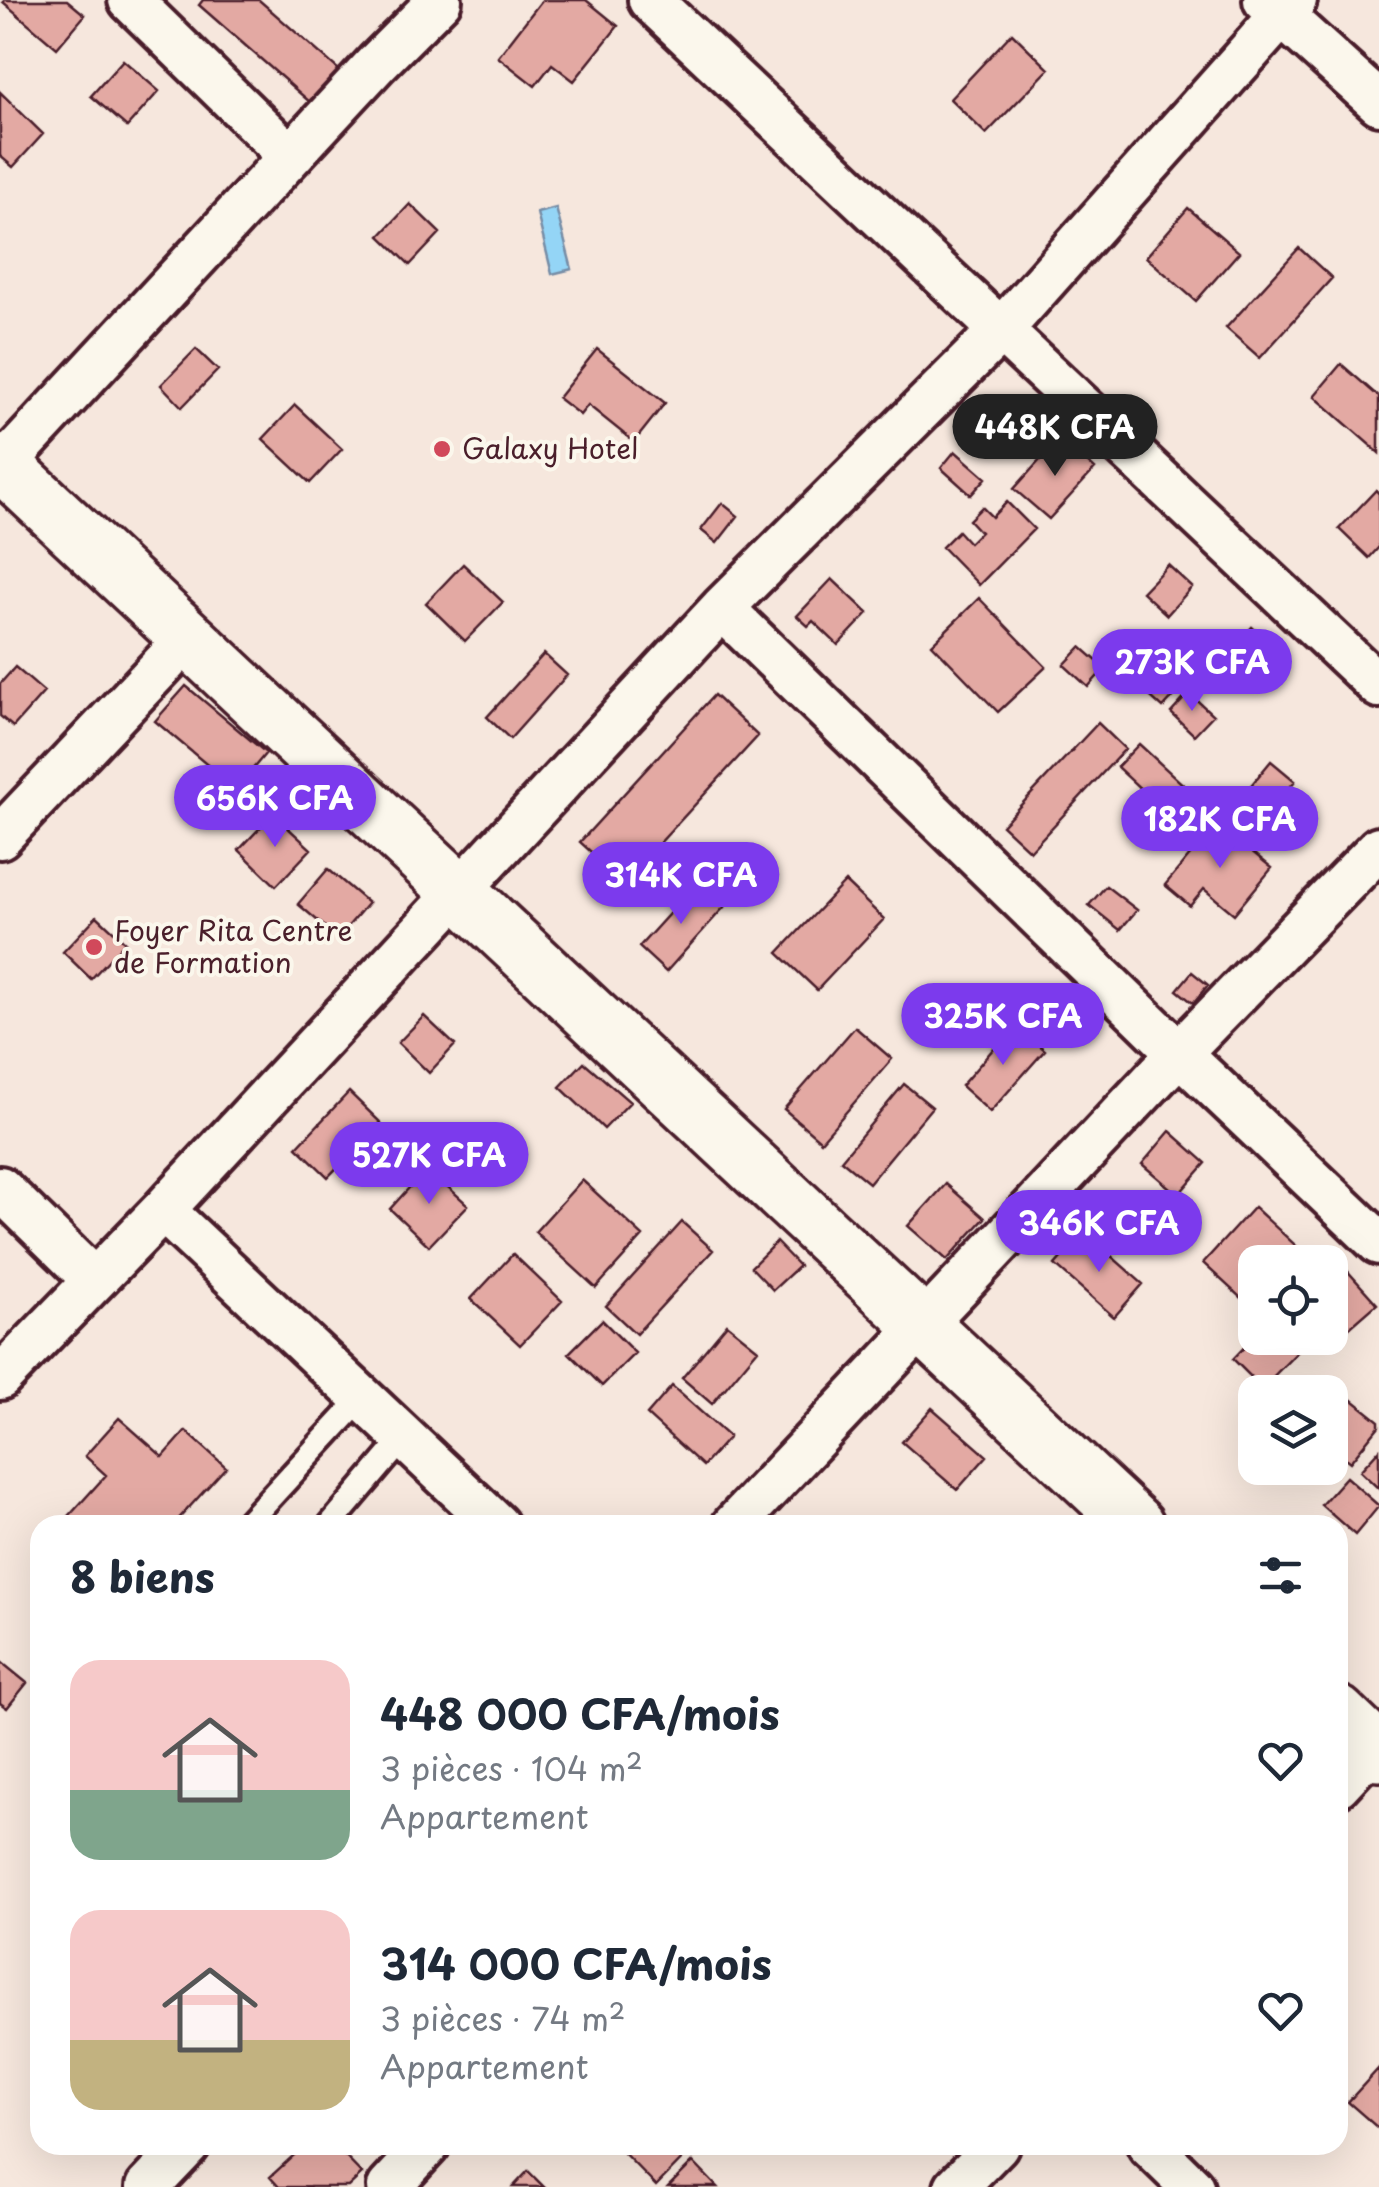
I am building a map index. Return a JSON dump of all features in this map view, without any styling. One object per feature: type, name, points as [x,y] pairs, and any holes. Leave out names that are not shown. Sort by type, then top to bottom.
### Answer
[{"type":"main road","points":[[1,465],[1125,1515]]},
{"type":"street","points":[[130,0],[290,156]]},
{"type":"street","points":[[1,465],[440,0]]},
{"type":"street","points":[[650,0],[1379,686]]},
{"type":"street","points":[[0,1378],[162,1210],[722,608],[1002,330],[1280,5],[1379,103]]},
{"type":"street","points":[[722,608],[1379,1243]]},
{"type":"street","points":[[0,837],[188,638]]},
{"type":"street","points":[[744,1515],[1179,1053],[1379,848]]},
{"type":"street","points":[[0,1188],[94,1280]]},
{"type":"street","points":[[162,1210],[485,1515]]},
{"type":"street","points":[[148,2187],[178,2155]]},
{"type":"street","points":[[388,2187],[418,2155]]},
{"type":"street","points":[[956,2187],[986,2155]]},
{"type":"street","points":[[1160,2155],[1192,2187]]},
{"type":"lane","points":[[254,1515],[362,1398]]},
{"type":"lane","points":[[339,1515],[404,1438]]},
{"type":"water","points":[[556,208],[572,269],[552,274],[537,213]]},
{"type":"building","points":[[5,0],[67,0],[85,15],[57,48]]},
{"type":"building","points":[[203,0],[259,0],[339,70],[333,82],[311,103],[199,5]]},
{"type":"building","points":[[542,0],[586,0],[618,26],[574,81],[552,64],[535,86],[498,57]]},
{"type":"building","points":[[1012,33],[1049,69],[986,134],[950,99]]},
{"type":"building","points":[[123,60],[159,91],[127,127],[91,96]]},
{"type":"building","points":[[0,92],[43,134],[13,167],[0,156]]},
{"type":"building","points":[[410,204],[440,233],[410,265],[380,236]]},
{"type":"building","points":[[1188,208],[1239,252],[1196,301],[1146,257]]},
{"type":"building","points":[[1299,248],[1332,278],[1260,358],[1226,328]]},
{"type":"building","points":[[196,349],[218,370],[182,407],[161,385]]},
{"type":"building","name":"Galaxy Hotel","points":[[597,349],[665,403],[634,442],[588,405],[580,415],[558,398]]},
{"type":"building","points":[[1341,364],[1379,397],[1379,453],[1314,396]]},
{"type":"building","points":[[295,405],[342,449],[310,483],[263,439]]},
{"type":"building","points":[[1060,438],[1095,469],[1049,519],[1014,489]]},
{"type":"building","points":[[955,451],[986,478],[971,495],[941,468]]},
{"type":"building","points":[[1376,490],[1379,547],[1369,558],[1339,529]]},
{"type":"building","points":[[1007,502],[1034,529],[979,585],[942,547],[958,531],[969,543],[980,532],[969,520],[982,507],[992,517]]},
{"type":"building","points":[[722,503],[738,516],[717,543],[701,530]]},
{"type":"building","points":[[463,564],[503,602],[465,641],[426,603]]},
{"type":"building","points":[[1168,565],[1192,587],[1167,615],[1142,592]]},
{"type":"building","points":[[832,579],[868,613],[838,645],[813,621],[808,626],[797,616]]},
{"type":"building","points":[[979,598],[1046,667],[998,712],[932,644]]},
{"type":"building","points":[[1252,627],[1266,640],[1236,673],[1222,659]]},
{"type":"building","points":[[1081,647],[1105,668],[1088,687],[1064,665]]},
{"type":"building","points":[[1165,648],[1194,675],[1163,708],[1133,681]]},
{"type":"building","points":[[544,654],[567,675],[510,739],[487,717]]},
{"type":"building","points":[[15,667],[44,692],[13,727],[0,716],[0,684]]},
{"type":"building","points":[[186,686],[266,753],[236,789],[155,721]]},
{"type":"building","points":[[1189,693],[1213,715],[1194,735],[1171,713]]},
{"type":"building","points":[[714,695],[758,736],[624,882],[580,842]]},
{"type":"building","points":[[1098,723],[1125,749],[1030,851],[1002,825]]},
{"type":"building","points":[[1139,744],[1213,812],[1191,836],[1117,767]]},
{"type":"building","points":[[1271,761],[1295,781],[1248,837],[1224,818]]},
{"type":"building","points":[[273,814],[311,849],[276,886],[239,850]]},
{"type":"building","points":[[1217,823],[1272,868],[1234,914],[1204,889],[1190,906],[1165,885]]},
{"type":"building","points":[[328,869],[368,903],[338,938],[298,904]]},
{"type":"building","points":[[845,882],[884,919],[817,990],[778,953]]},
{"type":"building","points":[[697,883],[724,907],[666,972],[639,947]]},
{"type":"building","points":[[1106,886],[1137,910],[1120,930],[1089,905]]},
{"type":"building","name":"Foyer Rita Centre de Formation","points":[[97,916],[125,942],[91,979],[63,952]]},
{"type":"building","points":[[1192,972],[1208,985],[1193,1003],[1177,990]]},
{"type":"building","points":[[424,1016],[455,1045],[429,1073],[398,1043]]},
{"type":"building","points":[[1015,1024],[1045,1050],[990,1112],[961,1086]]},
{"type":"building","points":[[855,1027],[892,1059],[821,1141],[784,1109]]},
{"type":"building","points":[[584,1062],[630,1102],[604,1129],[560,1087]]},
{"type":"building","points":[[904,1084],[932,1107],[869,1183],[841,1160]]},
{"type":"building","points":[[349,1092],[381,1123],[328,1177],[297,1147]]},
{"type":"building","points":[[1170,1131],[1206,1163],[1178,1195],[1142,1164]]},
{"type":"building","points":[[427,1168],[468,1205],[429,1246],[390,1209]]},
{"type":"building","points":[[582,1180],[643,1236],[596,1288],[535,1232]]},
{"type":"building","points":[[946,1184],[985,1218],[947,1260],[908,1226]]},
{"type":"building","points":[[1254,1207],[1295,1245],[1238,1245],[1238,1295],[1203,1263]]},
{"type":"building","points":[[682,1222],[713,1250],[636,1334],[606,1306]]},
{"type":"building","points":[[1084,1232],[1143,1284],[1114,1317],[1055,1265]]},
{"type":"building","points":[[776,1242],[799,1266],[773,1290],[751,1267]]},
{"type":"building","points":[[513,1254],[562,1301],[520,1345],[471,1299]]},
{"type":"building","points":[[1348,1272],[1377,1304],[1348,1329]]},
{"type":"building","points":[[602,1320],[635,1353],[602,1386],[569,1353]]},
{"type":"building","points":[[727,1324],[758,1349],[712,1404],[682,1378]]},
{"type":"building","points":[[1238,1354],[1294,1355],[1275,1375],[1249,1375],[1233,1359]]},
{"type":"building","points":[[672,1386],[729,1437],[703,1466],[647,1415]]},
{"type":"building","points":[[1348,1398],[1379,1421],[1350,1462],[1348,1460]]},
{"type":"building","points":[[932,1408],[987,1456],[957,1490],[902,1442]]},
{"type":"building","points":[[119,1418],[163,1457],[186,1431],[226,1467],[182,1515],[70,1515],[106,1475],[85,1456]]},
{"type":"building","points":[[1379,1450],[1379,1489],[1360,1471]]},
{"type":"building","points":[[1348,1479],[1379,1506],[1355,1535],[1348,1529],[1348,1515],[1332,1515],[1321,1505],[1339,1485],[1348,1485]]},
{"type":"building","points":[[0,1661],[27,1683],[7,1708],[0,1703]]},
{"type":"building","points":[[1379,2068],[1379,2129],[1348,2102]]},
{"type":"building","points":[[294,2155],[344,2155],[362,2174],[348,2187],[279,2187],[270,2177]]},
{"type":"building","points":[[626,2155],[686,2155],[656,2186]]},
{"type":"building","points":[[693,2162],[717,2187],[668,2187]]},
{"type":"building","points":[[528,2171],[544,2187],[513,2187]]},
{"type":"place","name":"Galaxy Hotel","points":[[442,449]]},
{"type":"place","name":"Foyer Rita Centre de Formation","points":[[94,947]]}]
